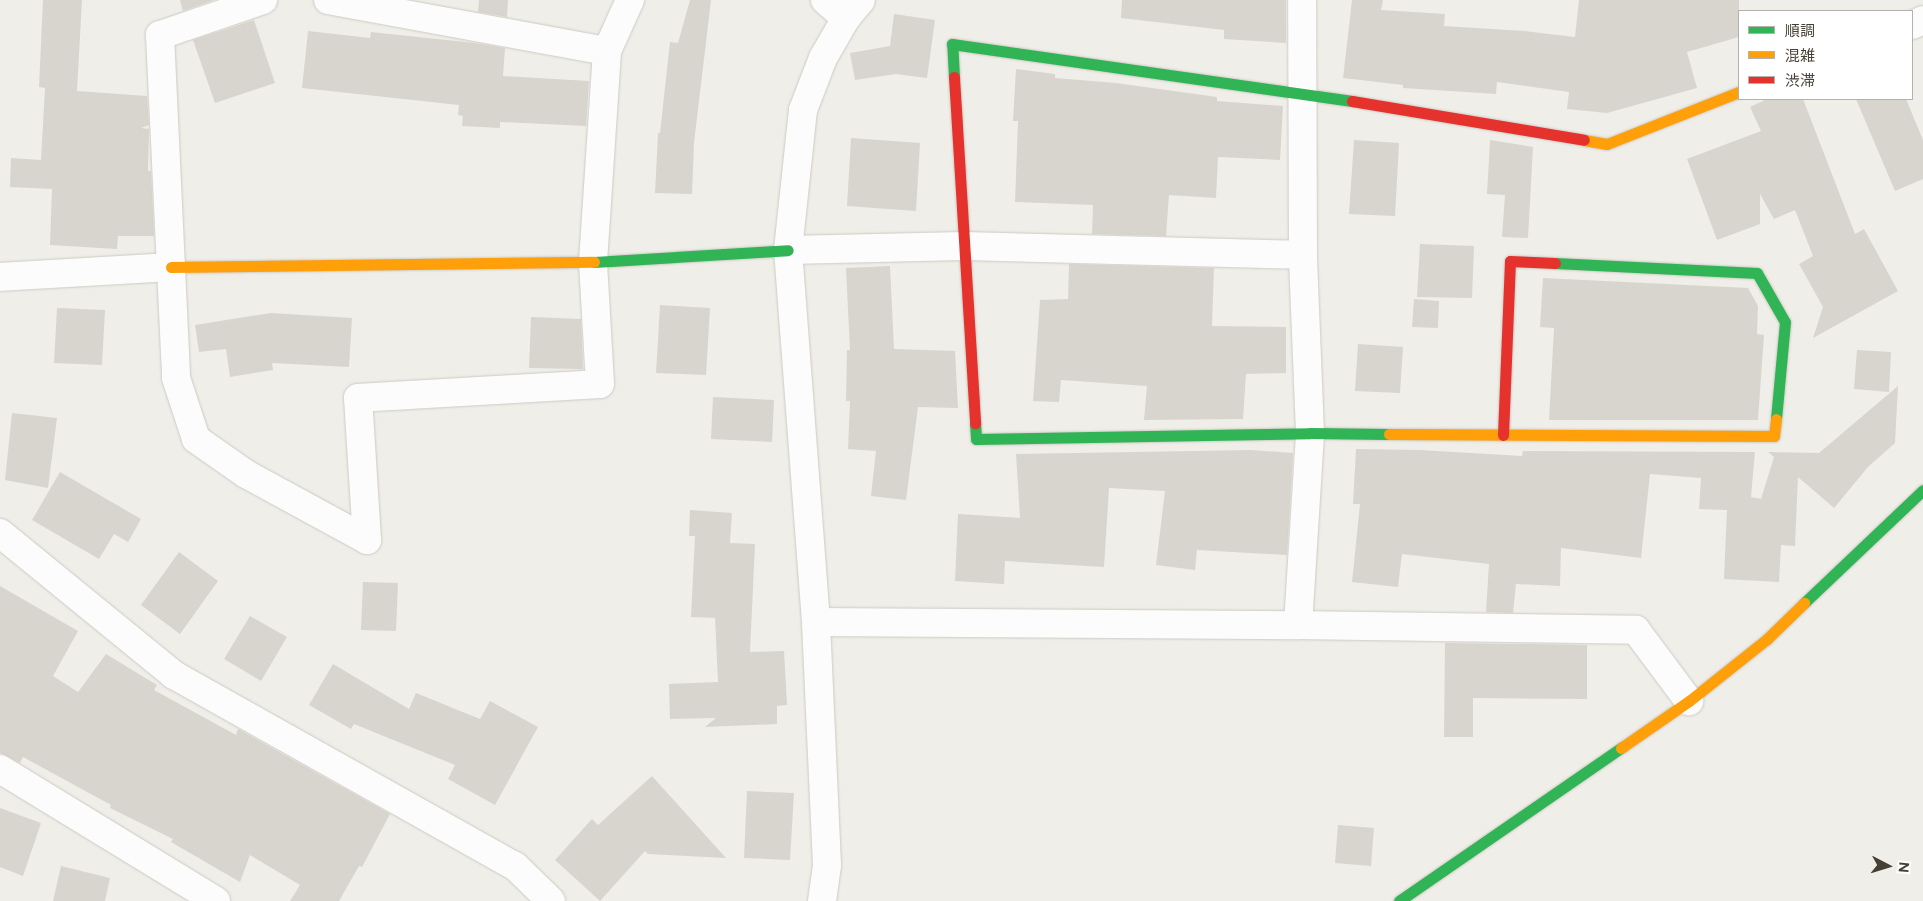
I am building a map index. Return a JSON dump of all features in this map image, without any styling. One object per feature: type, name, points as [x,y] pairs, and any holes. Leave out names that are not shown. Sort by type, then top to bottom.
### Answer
[{"type":"street","points":[[263,0],[160,34],[176,378],[196,439],[246,474],[367,540],[358,398],[600,384],[593,262],[607,51],[630,0]]},
{"type":"street","points":[[328,0],[607,51]]},
{"type":"street","points":[[822,901],[827,865],[816,622],[788,250],[803,110],[823,58],[853,9],[825,0]]},
{"type":"street","points":[[1298,625],[1310,433],[1303,256],[1302,0]]},
{"type":"street","points":[[1503,436],[1510,261],[1757,273],[1785,322],[1774,436],[1503,436],[1310,433],[976,439],[952,44],[1303,93],[1607,144],[1738,92]]},
{"type":"street","points":[[0,277],[171,268],[593,262],[788,250],[964,246],[1303,256]]},
{"type":"street","points":[[1398,901],[1689,701],[1767,639],[1923,490]]},
{"type":"street","points":[[0,534],[174,675],[515,866],[551,901]]},
{"type":"street","points":[[816,622],[1298,625],[1636,630],[1689,701]]},
{"type":"street","points":[[0,769],[216,901]]},
{"type":"building","points":[[43,0],[82,0],[77,91],[147,96],[149,125],[141,128],[149,129],[148,171],[151,171],[154,236],[118,236],[117,249],[50,245],[52,189],[10,187],[11,158],[41,160],[45,88],[39,87]]},
{"type":"building","points":[[180,0],[214,0],[183,11]]},
{"type":"building","points":[[479,0],[508,0],[507,17],[478,12]]},
{"type":"building","points":[[690,0],[711,0],[694,143],[692,194],[655,193],[658,133],[660,133],[670,42],[678,43]]},
{"type":"building","points":[[1122,0],[1286,0],[1286,43],[1224,39],[1224,30],[1121,18]]},
{"type":"building","points":[[1352,0],[1383,0],[1381,10],[1445,14],[1444,26],[1524,31],[1575,37],[1579,0],[1739,0],[1738,37],[1687,52],[1697,88],[1607,113],[1567,109],[1569,92],[1497,82],[1496,94],[1403,88],[1403,85],[1343,78]]},
{"type":"building","points":[[894,14],[935,20],[927,78],[896,74],[855,80],[850,53],[890,46]]},
{"type":"building","points":[[254,20],[275,83],[215,103],[193,40]]},
{"type":"building","points":[[308,31],[370,38],[371,32],[505,48],[503,76],[589,81],[586,126],[500,122],[500,128],[462,126],[463,116],[458,115],[459,105],[302,88]]},
{"type":"building","points":[[1016,69],[1055,74],[1055,78],[1116,83],[1217,97],[1217,101],[1283,106],[1280,160],[1218,157],[1216,198],[1169,195],[1166,236],[1092,234],[1093,205],[1015,202],[1018,121],[1013,121]]},
{"type":"building","points":[[1765,100],[1803,100],[1855,234],[1864,229],[1898,291],[1813,338],[1823,307],[1799,264],[1813,256],[1795,210],[1774,219],[1760,194],[1760,224],[1717,240],[1687,159],[1761,131],[1750,107]]},
{"type":"building","points":[[1856,100],[1906,100],[1923,140],[1923,179],[1895,191]]},
{"type":"building","points":[[851,138],[920,143],[916,211],[847,206]]},
{"type":"building","points":[[1354,140],[1399,143],[1395,216],[1349,214]]},
{"type":"building","points":[[1490,140],[1533,147],[1528,238],[1502,237],[1505,195],[1487,194]]},
{"type":"building","points":[[1420,244],[1474,246],[1472,298],[1417,297]]},
{"type":"building","points":[[1069,264],[1214,268],[1212,326],[1286,327],[1286,373],[1246,374],[1243,419],[1144,420],[1147,386],[1061,380],[1059,402],[1033,401],[1040,300],[1068,299]]},
{"type":"building","points":[[890,266],[894,349],[955,351],[958,408],[918,407],[906,500],[871,496],[876,451],[848,449],[850,401],[846,401],[847,350],[850,350],[846,268]]},
{"type":"building","points":[[1543,278],[1748,288],[1758,306],[1757,334],[1764,335],[1758,420],[1549,420],[1554,328],[1540,327]]},
{"type":"building","points":[[1414,299],[1439,301],[1438,328],[1412,327]]},
{"type":"building","points":[[660,305],[710,308],[706,375],[656,373]]},
{"type":"building","points":[[57,308],[105,310],[102,365],[54,363]]},
{"type":"building","points":[[271,313],[352,318],[349,367],[272,363],[273,370],[230,377],[226,349],[199,352],[195,325]]},
{"type":"building","points":[[531,317],[581,319],[583,369],[529,368]]},
{"type":"building","points":[[1358,344],[1403,347],[1400,393],[1355,391]]},
{"type":"building","points":[[1857,350],[1891,352],[1889,392],[1854,389]]},
{"type":"building","points":[[1898,386],[1895,443],[1868,467],[1834,508],[1798,477],[1795,546],[1781,545],[1779,582],[1724,579],[1727,510],[1699,509],[1701,478],[1650,474],[1641,558],[1561,548],[1560,586],[1516,584],[1513,613],[1486,612],[1489,564],[1402,554],[1398,587],[1352,582],[1360,504],[1353,504],[1356,449],[1420,450],[1522,456],[1523,451],[1755,452],[1751,497],[1761,499],[1774,457],[1768,452],[1819,453]]},
{"type":"building","points":[[713,397],[774,400],[772,442],[711,439]]},
{"type":"building","points":[[12,413],[57,418],[48,488],[5,480]]},
{"type":"building","points":[[1251,450],[1293,453],[1287,555],[1197,550],[1195,570],[1156,565],[1165,491],[1109,488],[1104,567],[1005,561],[1004,584],[955,581],[958,514],[1020,518],[1016,454]]},
{"type":"building","points":[[60,472],[141,519],[128,542],[114,534],[99,559],[32,520]]},
{"type":"building","points":[[690,510],[732,513],[730,543],[755,544],[750,652],[784,651],[787,705],[777,706],[777,724],[705,727],[716,718],[670,719],[669,684],[718,682],[715,618],[691,617],[695,536],[689,536]]},
{"type":"building","points":[[179,552],[218,581],[180,634],[141,605]]},
{"type":"building","points":[[363,582],[398,583],[396,631],[361,630]]},
{"type":"building","points":[[0,586],[78,631],[53,676],[78,692],[106,654],[157,685],[154,690],[236,735],[238,729],[390,814],[362,867],[359,866],[339,901],[290,901],[300,885],[250,855],[240,882],[171,842],[173,839],[110,808],[111,805],[23,757],[20,763],[0,753]]},
{"type":"building","points":[[250,616],[287,637],[261,681],[224,659]]},
{"type":"building","points":[[1445,643],[1587,645],[1587,699],[1473,698],[1473,737],[1444,737]]},
{"type":"building","points":[[333,664],[409,709],[416,693],[480,719],[490,701],[538,727],[495,805],[448,779],[455,765],[354,724],[351,729],[309,705]]},
{"type":"building","points":[[652,776],[726,858],[648,854],[645,851],[600,901],[555,860],[592,819],[598,825]]},
{"type":"building","points":[[747,791],[794,793],[790,860],[744,858]]},
{"type":"building","points":[[0,808],[41,823],[23,876],[0,867]]},
{"type":"building","points":[[1338,825],[1374,828],[1371,866],[1335,863]]},
{"type":"building","points":[[61,866],[110,878],[105,901],[53,901]]},
{"type":"traffic: fast","points":[[954,77],[952,44],[1352,101]]},
{"type":"traffic: fast","points":[[594,262],[788,250]]},
{"type":"traffic: fast","points":[[1555,263],[1757,273],[1785,322],[1776,419]]},
{"type":"traffic: fast","points":[[975,423],[976,439],[1310,433],[1389,434]]},
{"type":"traffic: fast","points":[[1804,603],[1923,490]]},
{"type":"traffic: fast","points":[[1399,901],[1621,748]]},
{"type":"traffic: slow","points":[[1584,140],[1607,144],[1738,92]]},
{"type":"traffic: slow","points":[[171,267],[594,262]]},
{"type":"traffic: slow","points":[[1389,434],[1774,436],[1776,419]]},
{"type":"traffic: slow","points":[[1621,748],[1689,701],[1767,639],[1804,603]]},
{"type":"traffic: jam","points":[[954,77],[975,423]]},
{"type":"traffic: jam","points":[[1352,101],[1584,140]]},
{"type":"traffic: jam","points":[[1503,435],[1510,261],[1555,263]]}]
